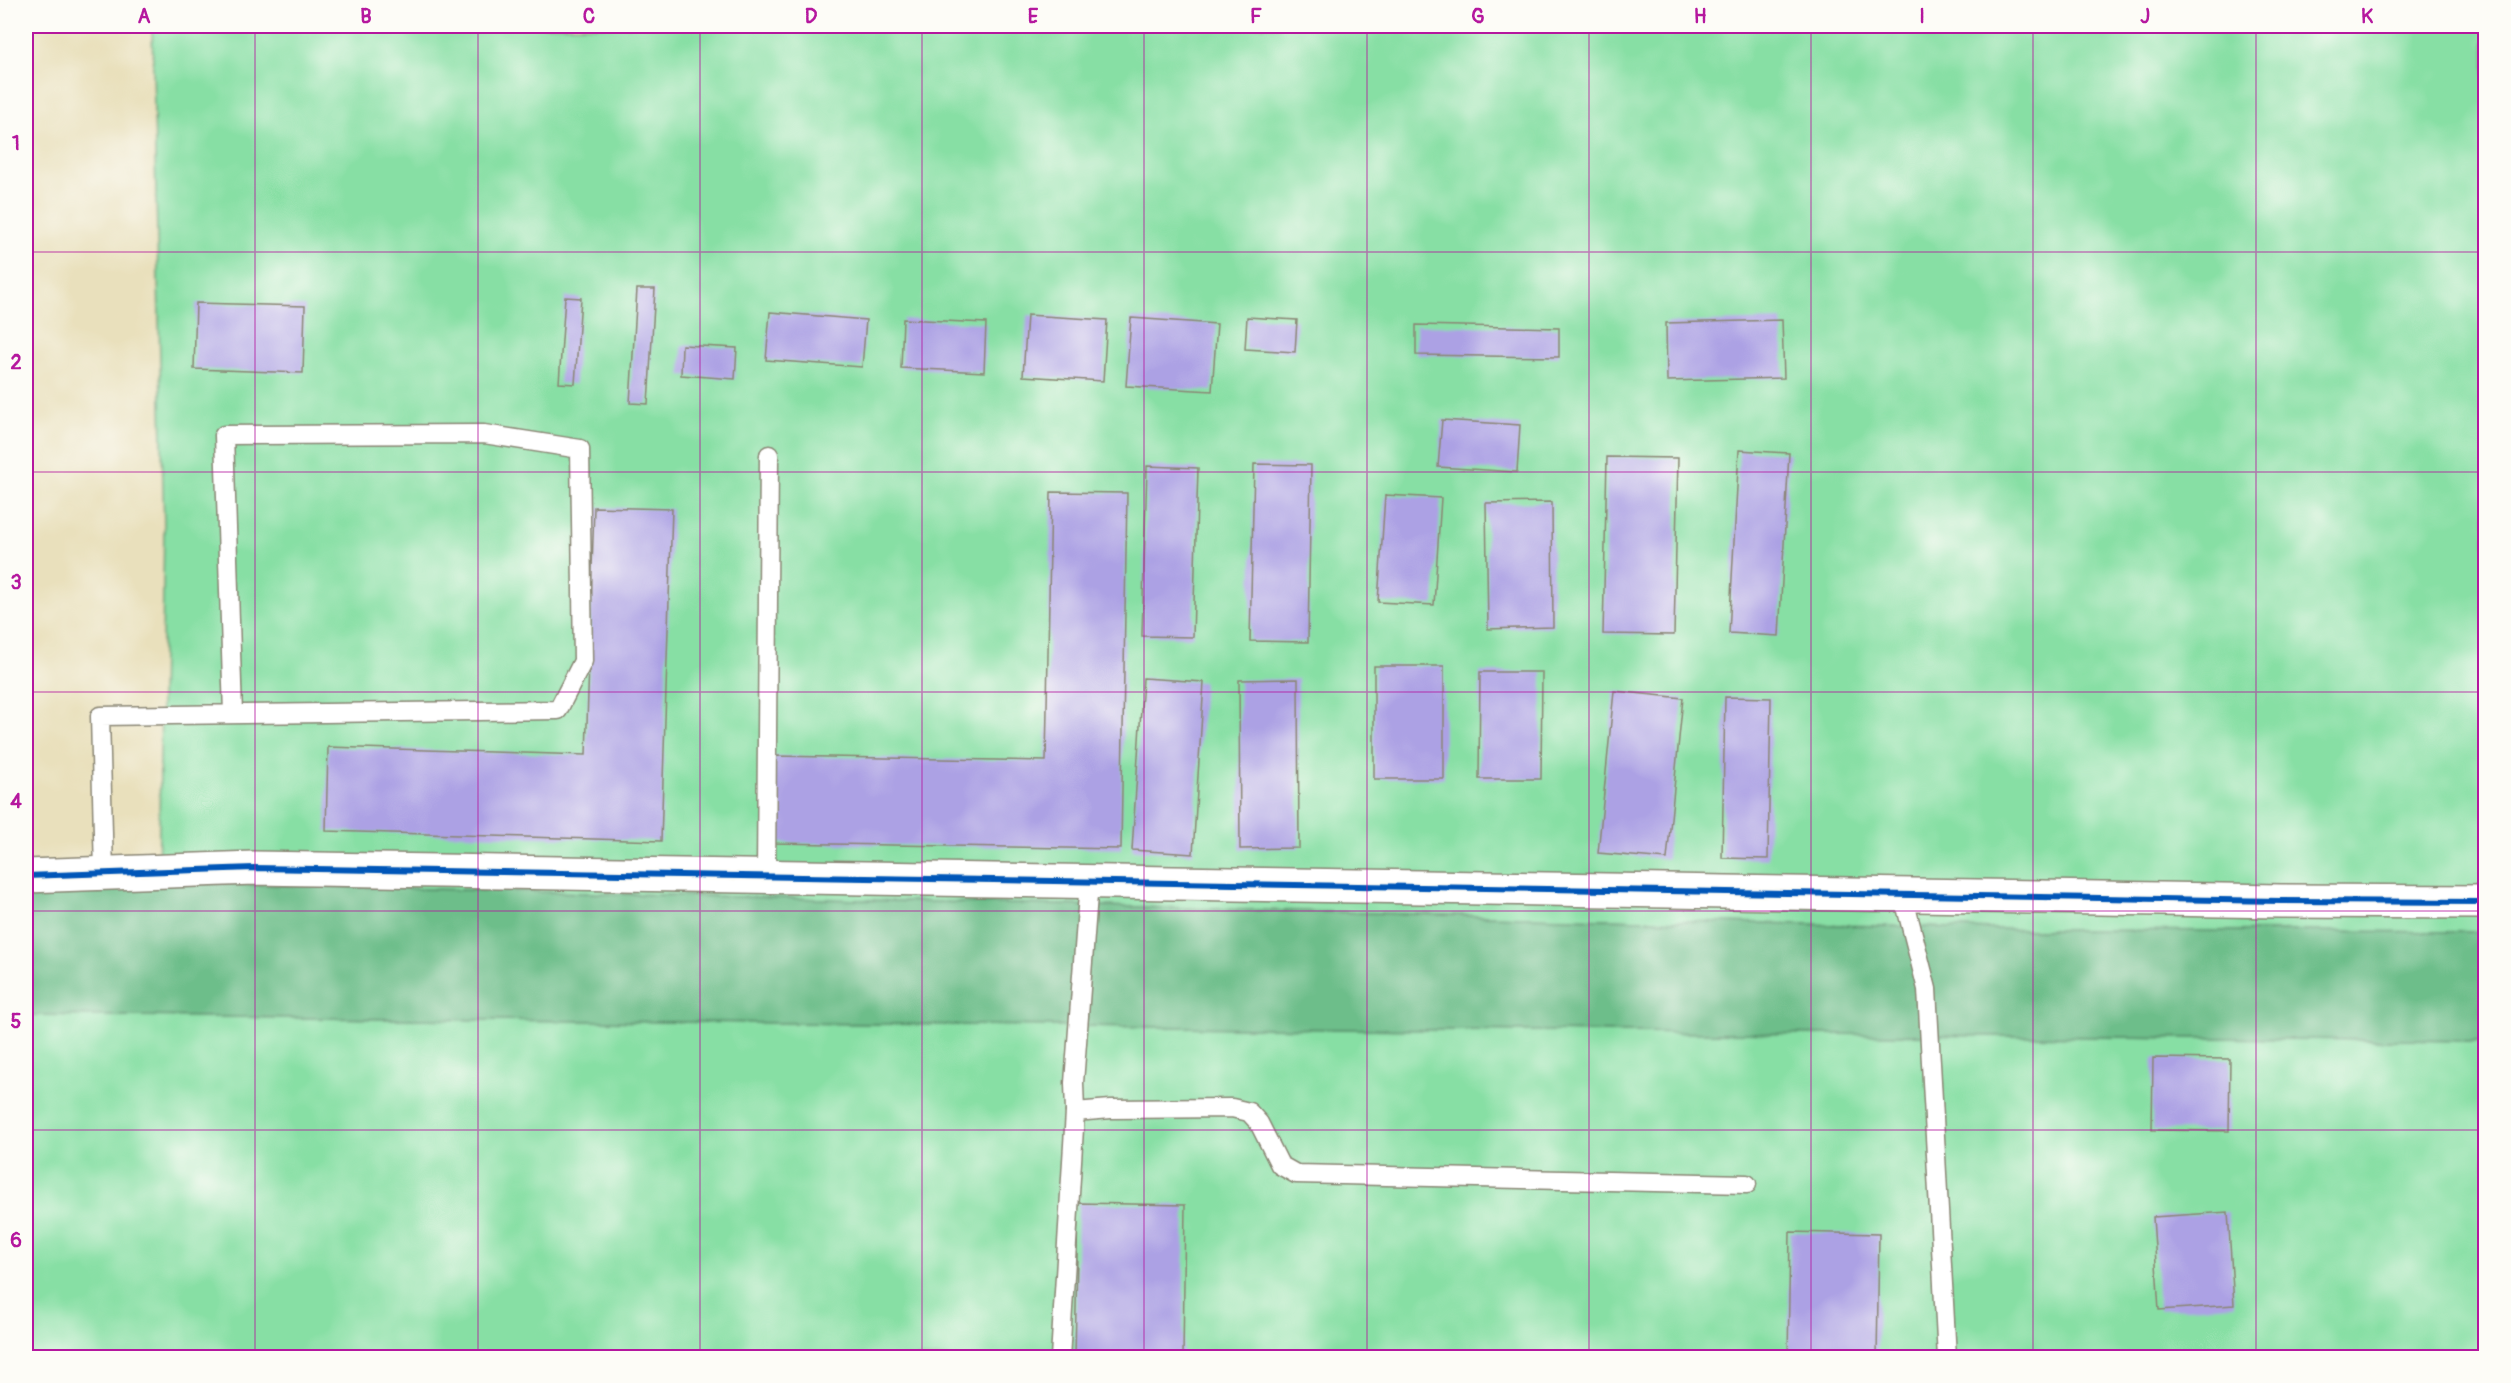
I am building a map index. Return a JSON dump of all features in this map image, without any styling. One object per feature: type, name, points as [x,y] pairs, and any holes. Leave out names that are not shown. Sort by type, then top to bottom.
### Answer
[{"type":"street","points":[[26,876],[254,868],[1903,895],[2486,902]]},
{"type":"lane","points":[[104,873],[100,716],[558,710],[583,661],[580,448],[484,434],[224,435],[233,714]]},
{"type":"lane","points":[[766,876],[769,455]]},
{"type":"lane","points":[[1060,1358],[1075,1112],[1074,1083],[1089,881]]},
{"type":"lane","points":[[1903,895],[1927,989],[1947,1358]]},
{"type":"lane","points":[[1075,1112],[1122,1109],[1232,1108],[1249,1112],[1259,1123],[1280,1165],[1296,1174],[1747,1184]]},
{"type":"green space","points":[[152,26],[2485,26],[2485,932],[2035,930],[158,882],[164,528]]},
{"type":"green space","points":[[158,882],[2035,930],[2486,932],[2485,1041],[26,1015],[26,889]]},
{"type":"green space","points":[[26,1015],[2485,1041],[2485,1357],[26,1358]]},
{"type":"building","points":[[637,289],[655,289],[648,404],[630,403]]},
{"type":"building","points":[[565,297],[581,298],[575,384],[559,383]]},
{"type":"building","points":[[196,303],[305,306],[303,373],[194,369]]},
{"type":"building","points":[[770,312],[866,320],[862,367],[766,360]]},
{"type":"building","points":[[1027,315],[1107,320],[1103,381],[1023,376]]},
{"type":"building","points":[[1247,317],[1297,320],[1295,352],[1245,349]]},
{"type":"building","points":[[1131,318],[1217,324],[1212,391],[1126,386]]},
{"type":"building","points":[[903,319],[986,323],[984,372],[901,368]]},
{"type":"building","points":[[1782,320],[1784,378],[1667,381],[1666,323]]},
{"type":"building","points":[[1416,325],[1559,328],[1559,357],[1416,355]]},
{"type":"building","points":[[682,345],[737,348],[735,379],[681,375]]},
{"type":"building","points":[[1442,420],[1520,425],[1517,472],[1438,467]]},
{"type":"building","points":[[1739,450],[1789,453],[1779,636],[1729,633]]},
{"type":"building","points":[[1607,457],[1678,458],[1674,635],[1603,634]]},
{"type":"building","points":[[1254,464],[1311,465],[1308,642],[1250,641]]},
{"type":"building","points":[[1147,466],[1198,468],[1193,637],[1142,636]]},
{"type":"building","points":[[1051,492],[1127,493],[1121,849],[772,843],[774,756],[1046,761]]},
{"type":"building","points":[[1385,495],[1441,498],[1434,605],[1378,602]]},
{"type":"building","points":[[1552,502],[1553,627],[1488,629],[1486,503]]},
{"type":"building","points":[[594,507],[672,509],[661,841],[326,831],[328,747],[586,755]]},
{"type":"building","points":[[1374,666],[1444,666],[1444,779],[1374,779]]},
{"type":"building","points":[[1480,672],[1542,672],[1541,779],[1479,779]]},
{"type":"building","points":[[1143,678],[1204,682],[1193,854],[1132,850]]},
{"type":"building","points":[[1298,679],[1299,848],[1240,849],[1239,680]]},
{"type":"building","points":[[1614,691],[1683,698],[1667,859],[1598,853]]},
{"type":"building","points":[[1725,697],[1771,698],[1768,859],[1722,858]]},
{"type":"building","points":[[2153,1058],[2230,1059],[2229,1131],[2152,1130]]},
{"type":"building","points":[[1078,1203],[1185,1205],[1183,1358],[1075,1358]]},
{"type":"building","points":[[2228,1212],[2234,1305],[2159,1310],[2153,1217]]},
{"type":"building","points":[[1790,1232],[1879,1234],[1877,1358],[1788,1358]]},
{"type":"cycle path","points":[[26,876],[254,868],[2281,901],[2486,902]]}]
